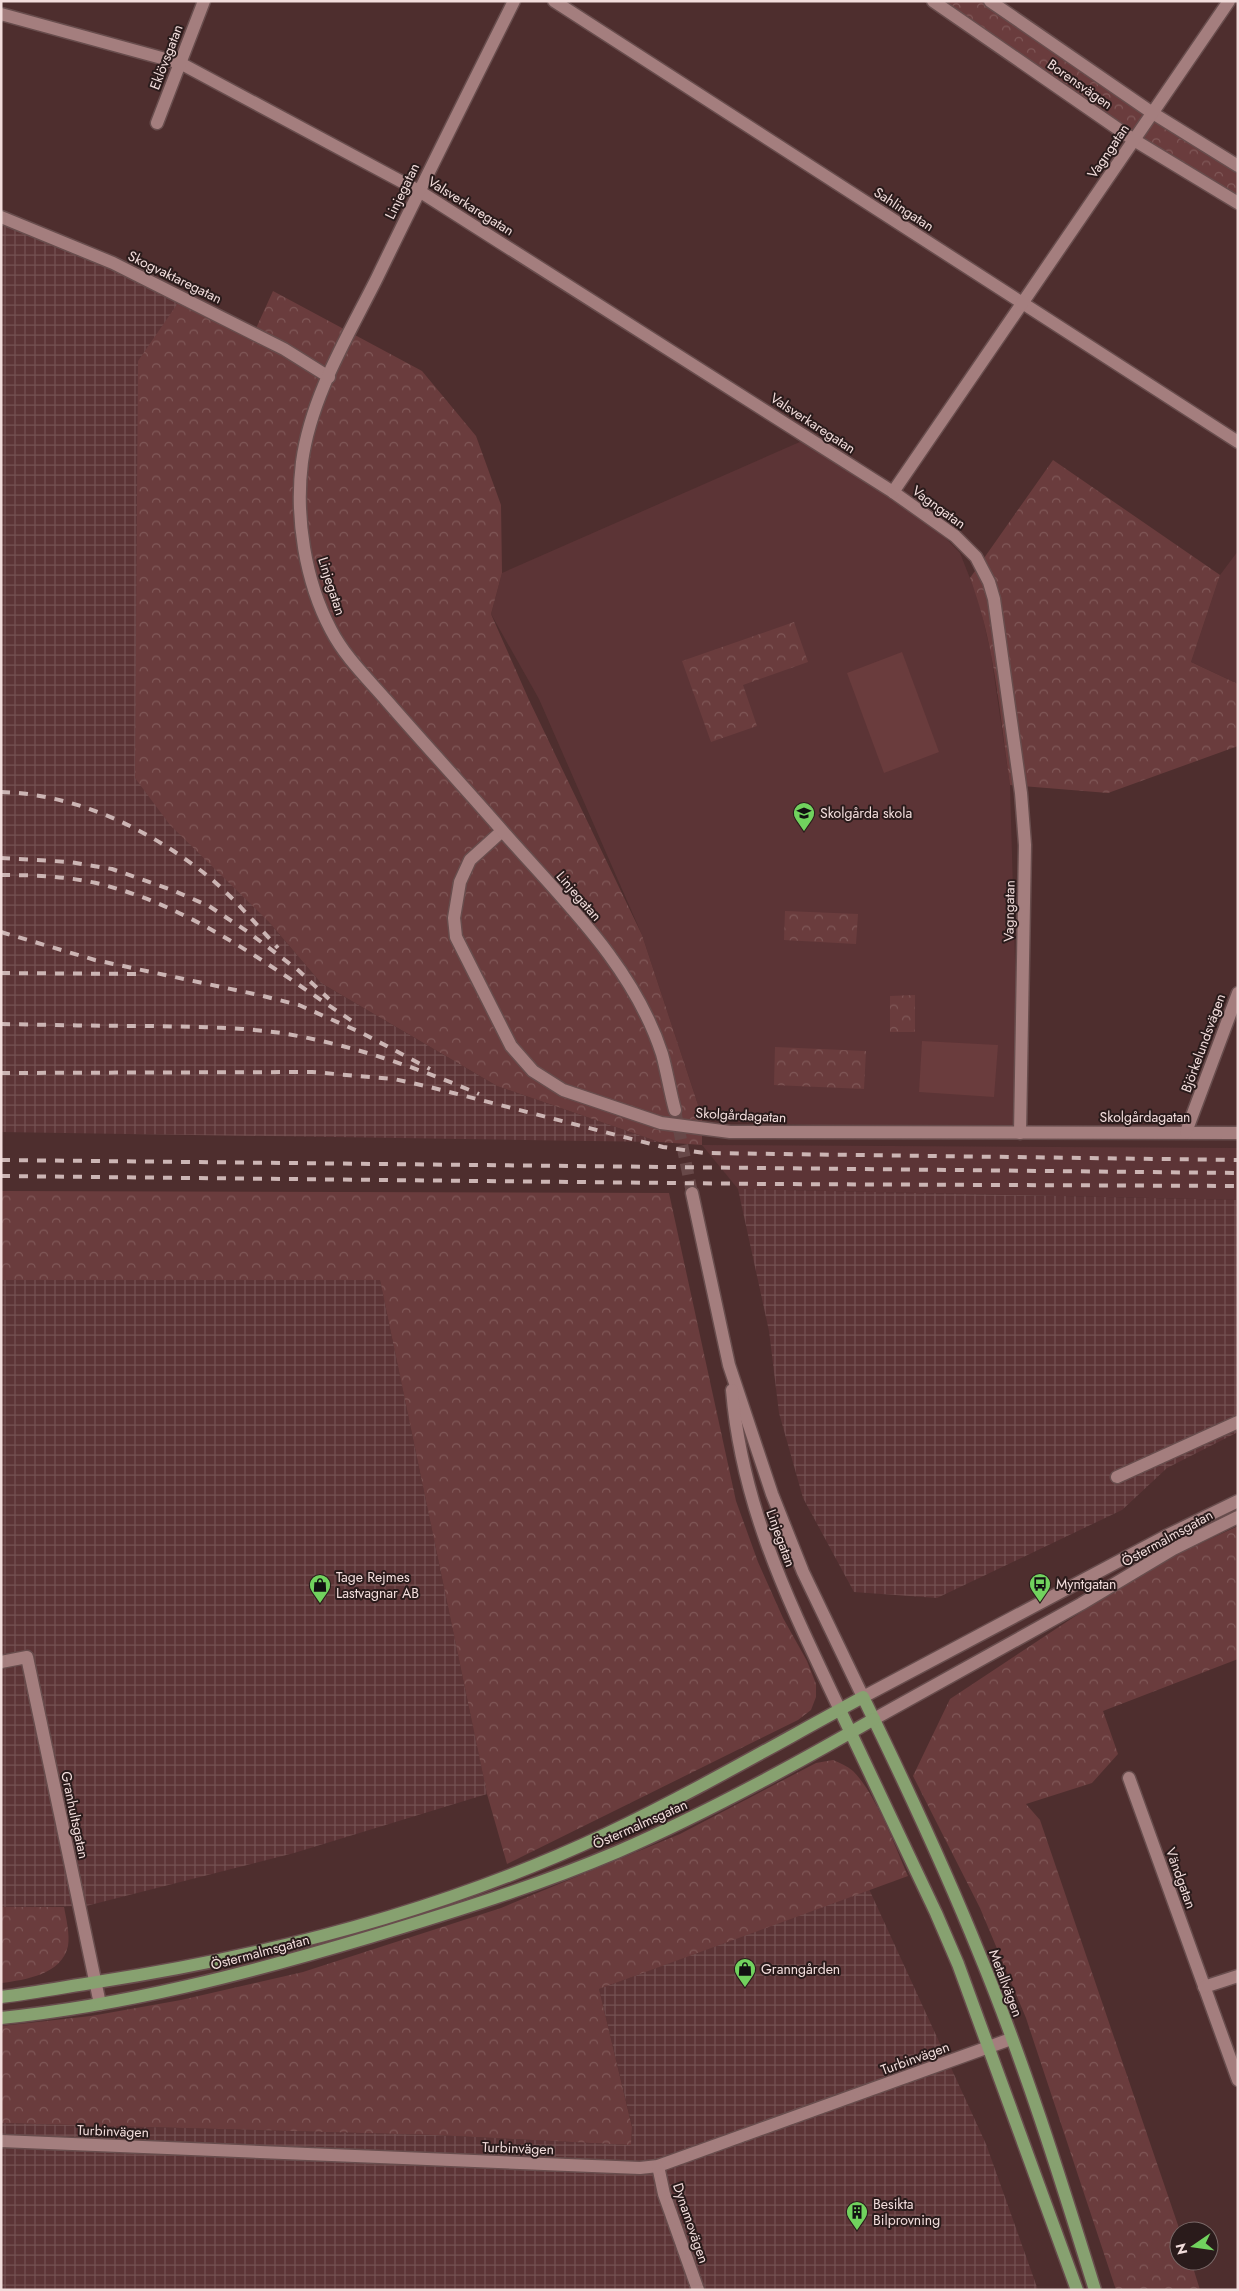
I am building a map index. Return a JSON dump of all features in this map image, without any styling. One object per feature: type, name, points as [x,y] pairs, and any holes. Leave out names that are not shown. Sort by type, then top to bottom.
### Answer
[{"type":"main road","name":"Östermalmsgatan","points":[[1,1997],[236,1958],[324,1937],[403,1914],[492,1883],[653,1811],[863,1697]]},
{"type":"main road","name":"Metallvägen","points":[[863,1697],[958,1903],[1011,2039],[1095,2290]]},
{"type":"main road","points":[[840,1710],[936,1913],[989,2047],[1077,2290]]},
{"type":"main road","name":"Östermalmsgatan","points":[[1,2018],[100,2004],[239,1975],[406,1926],[550,1878],[664,1831],[729,1799],[874,1719]]},
{"type":"street","name":"Eklövsgatan","points":[[157,123],[204,1]]},
{"type":"street","name":"Linjegatan","points":[[514,1],[329,377],[308,432],[300,481],[302,530],[309,568],[320,604],[334,636],[349,657],[601,944],[622,971],[637,998],[662,1054],[675,1110]]},
{"type":"street","name":"Sahlingatan","points":[[554,1],[1238,442]]},
{"type":"street","name":"Borensvägen","points":[[933,1],[1134,140],[1238,204]]},
{"type":"street","name":"Borensvägen","points":[[990,1],[1151,112],[1238,166]]},
{"type":"street","name":"Vagngatan","points":[[1020,1133],[1025,845],[1021,793],[997,616],[989,582],[983,569],[968,547],[893,492],[1023,304],[1151,112],[1229,1]]},
{"type":"street","name":"Valsverkaregatan","points":[[1,14],[180,63],[419,191],[893,492]]},
{"type":"street","name":"Skogvaktaregatan","points":[[1,217],[122,267],[284,349],[329,377]]},
{"type":"street","name":"Skolgårdagatan","points":[[502,831],[470,860],[465,871],[456,901],[456,937],[511,1046],[533,1071],[564,1090],[661,1123],[730,1132],[1238,1133]]},
{"type":"street","name":"Björkelundsvägen","points":[[1186,1132],[1238,993]]},
{"type":"street","name":"Linjegatan","points":[[692,1193],[729,1365],[784,1528],[863,1697]]},
{"type":"street","name":"Linjegatan","points":[[729,1365],[735,1426],[750,1495],[778,1575],[840,1710]]},
{"type":"street","points":[[1117,1477],[1238,1422]]},
{"type":"street","name":"Östermalmsgatan","points":[[863,1697],[1166,1536],[1238,1501]]},
{"type":"street","name":"Östermalmsgatan","points":[[874,1719],[1073,1608],[1173,1549],[1238,1517]]},
{"type":"street","name":"Granhultsgatan","points":[[1,1662],[27,1657],[100,2004]]},
{"type":"street","name":"Vändgatan","points":[[1129,1778],[1238,2080]]},
{"type":"street","points":[[1204,1987],[1238,1976]]},
{"type":"street","name":"Turbinvägen","points":[[1,2141],[622,2168],[658,2166],[1011,2039]]},
{"type":"street","name":"Dynamovägen","points":[[658,2166],[664,2194],[698,2290]]},
{"type":"shaded area","points":[[1,220],[66,245],[180,300],[268,921],[321,983],[497,1086],[659,1142],[1,1132]]},
{"type":"shaded area","name":"Skolgårda skola","points":[[802,441],[927,519],[960,553],[979,601],[991,654],[1010,785],[1020,1133],[739,1122],[702,1117],[642,935],[539,699],[491,614],[502,573]]},
{"type":"shaded area","points":[[1238,551],[1238,684],[1191,662],[1220,575]]},
{"type":"shaded area","points":[[702,1145],[1238,1148],[1238,1200],[738,1189]]},
{"type":"shaded area","points":[[738,1189],[1238,1200],[1238,1432],[1167,1468],[1122,1510],[937,1598],[854,1592],[803,1498],[779,1413],[769,1331]]},
{"type":"shaded area","points":[[1,1280],[380,1280],[487,1794],[294,1853],[86,1906],[1,1907]]},
{"type":"shaded area","points":[[869,1889],[986,2144],[1038,2290],[1,2290],[1,2123],[434,2135],[631,2145],[632,2126],[599,1989]]},
{"type":"green space","points":[[923,1],[985,1],[1238,167],[1238,207],[1125,138]]},
{"type":"green space","points":[[273,291],[422,371],[476,436],[501,505],[502,573],[491,614],[529,700],[642,935],[702,1117],[702,1145],[659,1142],[497,1086],[321,983],[268,921],[170,825],[135,778],[138,361],[180,300],[253,335]]},
{"type":"green space","points":[[1053,460],[1220,575],[1191,662],[1238,684],[1238,746],[1108,793],[1010,785],[991,654],[970,578]]},
{"type":"green space","points":[[794,622],[808,662],[743,685],[757,726],[711,742],[682,661]]},
{"type":"green space","points":[[902,652],[939,752],[884,773],[847,673]]},
{"type":"green space","points":[[785,911],[858,914],[856,944],[784,940]]},
{"type":"green space","points":[[915,995],[915,1032],[890,1032],[890,996]]},
{"type":"green space","points":[[922,1041],[998,1045],[994,1097],[919,1092]]},
{"type":"green space","points":[[775,1047],[866,1051],[864,1089],[774,1085]]},
{"type":"green space","points":[[1,1191],[669,1193],[736,1501],[758,1562],[783,1618],[807,1661],[816,1684],[816,1697],[811,1710],[798,1720],[507,1864],[487,1794],[380,1280],[1,1280]]},
{"type":"green space","points":[[1238,1526],[1238,1659],[1103,1711],[1118,1754],[1092,1783],[1026,1804],[1040,1820],[1177,2221],[1169,2221],[1169,2271],[1194,2271],[1200,2290],[1116,2290],[1026,2018],[980,1908],[913,1776],[950,1699],[1086,1609],[1178,1554]]},
{"type":"green space","points":[[833,1760],[853,1771],[869,1793],[877,1806],[908,1876],[599,1989],[632,2127],[631,2145],[434,2135],[1,2123],[1,2026],[91,2016],[181,2000],[303,1972],[501,1908],[680,1834],[816,1763]]},
{"type":"green space","points":[[1,1907],[64,1907],[68,1946],[59,1963],[42,1974],[1,1983]]},
{"type":"tunnel","points":[[675,1110],[692,1193]]},
{"type":"railway","points":[[1,792],[29,794],[85,807],[138,830],[163,844],[187,860],[218,885],[278,948]]},
{"type":"railway","points":[[1,858],[70,862],[112,869],[172,890],[209,906],[248,932],[298,970],[329,999]]},
{"type":"railway","points":[[1,875],[49,876],[96,883],[132,893],[167,907],[233,942],[358,1025]]},
{"type":"railway","points":[[1,932],[95,960],[299,1005],[362,1033],[430,1069]]},
{"type":"railway","points":[[1,973],[137,974]]},
{"type":"railway","points":[[1,1024],[201,1027],[281,1033],[357,1050],[431,1075],[479,1094]]},
{"type":"railway","points":[[1,1073],[312,1072],[394,1079],[663,1147],[705,1153],[1238,1160]]},
{"type":"railway","points":[[1,1160],[1238,1173]]},
{"type":"railway","points":[[1,1176],[766,1184],[1238,1186]]},
{"type":"place","name":"Skolgårda skola","points":[[804,832]]},
{"type":"place","name":"Myntgatan","points":[[1040,1603]]},
{"type":"place","name":"Tage Rejmes Lastvagnar AB","points":[[320,1604]]},
{"type":"place","name":"Granngården","points":[[745,1988]]},
{"type":"place","name":"Besikta Bilprovning","points":[[857,2231]]}]
